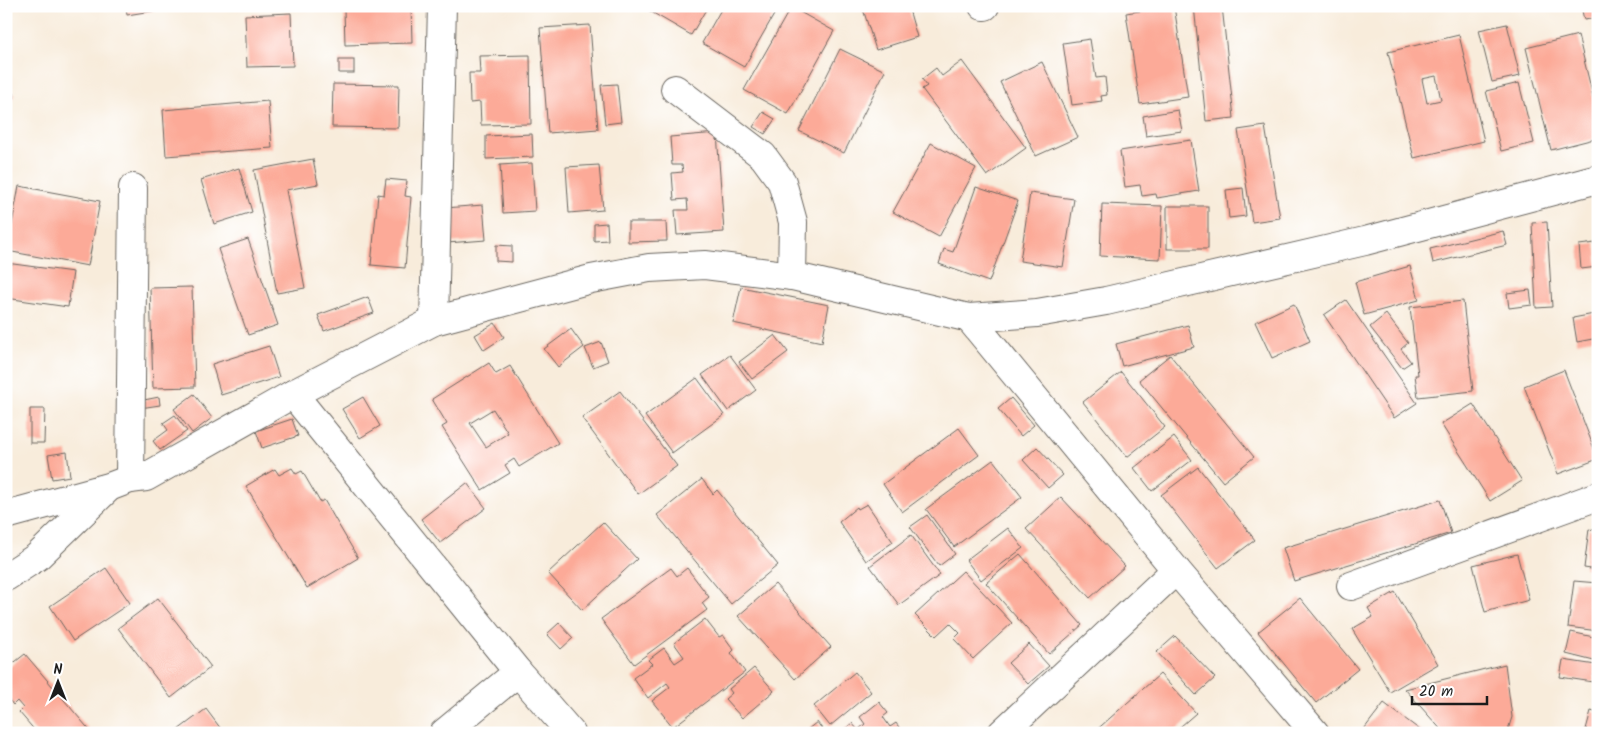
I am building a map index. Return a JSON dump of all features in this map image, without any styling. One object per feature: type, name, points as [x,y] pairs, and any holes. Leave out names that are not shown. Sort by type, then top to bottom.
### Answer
[{"type":"street","points":[[434,321],[442,6]]},
{"type":"street","points":[[675,89],[763,156],[782,182],[793,222],[792,276]]},
{"type":"street","points":[[6,577],[37,557],[128,481],[434,321],[591,279],[649,268],[705,265],[792,276],[969,318],[1038,313],[1106,301],[1365,241],[1598,179]]},
{"type":"street","points":[[128,481],[133,188]]},
{"type":"street","points":[[969,318],[1176,570],[1315,733]]},
{"type":"street","points":[[293,394],[518,672],[571,733]]},
{"type":"street","points":[[6,515],[128,481]]},
{"type":"street","points":[[1350,586],[1598,496]]},
{"type":"street","points":[[1002,733],[1176,570]]},
{"type":"street","points":[[444,733],[518,672]]},
{"type":"building","points":[[126,6],[176,6],[176,7],[127,15]]},
{"type":"building","points":[[184,6],[199,6],[199,7],[185,10]]},
{"type":"building","points":[[411,6],[412,43],[345,45],[344,9]]},
{"type":"building","points":[[650,6],[708,6],[691,35],[648,10]]},
{"type":"building","points":[[723,6],[779,6],[744,67],[702,43]]},
{"type":"building","points":[[862,6],[908,6],[917,37],[876,50]]},
{"type":"building","points":[[1174,6],[1188,97],[1140,104],[1126,13]]},
{"type":"building","points":[[1194,6],[1222,6],[1234,118],[1206,121]]},
{"type":"building","points":[[1581,6],[1598,6],[1598,18],[1584,20]]},
{"type":"building","points":[[791,7],[834,31],[788,114],[744,90]]},
{"type":"building","points":[[291,13],[293,66],[247,67],[245,15]]},
{"type":"building","points":[[1507,24],[1520,76],[1492,82],[1479,30]]},
{"type":"building","points":[[590,25],[598,129],[548,133],[540,28]]},
{"type":"building","points":[[1459,35],[1484,141],[1414,158],[1388,52]],"holes":[[[1436,76],[1441,100],[1427,103],[1422,79]]]},
{"type":"building","points":[[1578,35],[1598,117],[1598,138],[1551,150],[1526,48]]},
{"type":"building","points":[[1090,39],[1096,78],[1105,77],[1107,95],[1101,96],[1102,101],[1072,105],[1063,43]]},
{"type":"building","points":[[840,49],[885,71],[844,153],[799,131]]},
{"type":"building","points":[[530,55],[531,124],[481,125],[480,102],[470,103],[469,73],[480,73],[479,56]]},
{"type":"building","points":[[339,60],[354,60],[354,73],[339,73]]},
{"type":"building","points":[[962,61],[1026,148],[987,176],[922,89],[927,86],[922,79],[936,68],[942,76]]},
{"type":"building","points":[[1042,62],[1078,137],[1036,156],[1000,82]]},
{"type":"building","points":[[1519,83],[1534,143],[1501,151],[1486,91]]},
{"type":"building","points":[[333,84],[399,85],[398,128],[332,127]]},
{"type":"building","points":[[617,84],[621,122],[605,124],[601,85]]},
{"type":"building","points":[[6,89],[15,95],[6,107]]},
{"type":"building","points":[[268,101],[272,148],[166,156],[163,110]]},
{"type":"building","points":[[1178,110],[1182,131],[1146,136],[1143,116]]},
{"type":"building","points":[[763,112],[775,119],[765,134],[753,127]]},
{"type":"building","points":[[1265,126],[1280,218],[1252,222],[1238,130]]},
{"type":"building","points":[[717,133],[724,232],[677,235],[675,210],[688,210],[687,199],[674,200],[672,173],[683,172],[682,165],[672,165],[670,137]]},
{"type":"building","points":[[532,134],[533,157],[486,159],[486,136]]},
{"type":"building","points":[[1191,140],[1199,191],[1157,198],[1156,194],[1142,196],[1140,185],[1125,187],[1120,151]]},
{"type":"building","points":[[931,143],[976,168],[939,237],[893,212]]},
{"type":"building","points":[[313,159],[318,184],[286,190],[305,288],[277,293],[254,170]]},
{"type":"building","points":[[532,163],[535,211],[503,213],[500,165]]},
{"type":"building","points":[[599,165],[603,210],[569,213],[566,167]]},
{"type":"building","points":[[239,168],[252,212],[214,224],[201,180]]},
{"type":"building","points":[[386,179],[407,181],[405,196],[411,197],[405,268],[371,265],[378,194],[384,195]]},
{"type":"building","points":[[19,186],[100,201],[88,266],[7,251]]},
{"type":"building","points":[[976,187],[1018,201],[989,282],[939,264],[944,249],[953,252]]},
{"type":"building","points":[[1243,188],[1246,216],[1229,218],[1226,190]]},
{"type":"building","points":[[1030,193],[1074,199],[1063,267],[1020,261]]},
{"type":"building","points":[[1102,204],[1162,206],[1160,259],[1100,256]]},
{"type":"building","points":[[483,205],[486,240],[447,243],[445,208]]},
{"type":"building","points":[[1167,206],[1208,206],[1208,249],[1167,249]]},
{"type":"building","points":[[628,222],[666,222],[667,241],[628,242]]},
{"type":"building","points":[[1547,222],[1552,307],[1536,308],[1532,223]]},
{"type":"building","points":[[607,223],[608,240],[594,241],[594,224]]},
{"type":"building","points":[[1503,231],[1507,245],[1433,263],[1430,249]]},
{"type":"building","points":[[248,239],[278,325],[248,335],[218,249]]},
{"type":"building","points":[[1595,243],[1598,267],[1581,269],[1579,245]]},
{"type":"building","points":[[496,245],[512,246],[512,262],[496,261]]},
{"type":"building","points":[[6,263],[73,272],[68,307],[6,298]]},
{"type":"building","points":[[1410,266],[1419,300],[1364,315],[1355,282]]},
{"type":"building","points":[[192,287],[195,387],[153,388],[150,288]]},
{"type":"building","points":[[741,287],[829,305],[822,342],[733,323]]},
{"type":"building","points":[[1530,290],[1532,305],[1509,308],[1507,293]]},
{"type":"building","points":[[368,297],[374,313],[324,331],[318,315]]},
{"type":"building","points":[[1346,300],[1417,403],[1394,418],[1324,315]]},
{"type":"building","points":[[1463,301],[1473,391],[1418,397],[1415,375],[1418,375],[1410,307]]},
{"type":"building","points":[[1294,304],[1310,341],[1272,358],[1255,322]]},
{"type":"building","points":[[1386,314],[1408,343],[1401,349],[1411,362],[1402,368],[1370,327]]},
{"type":"building","points":[[1594,314],[1598,338],[1577,342],[1573,318]]},
{"type":"building","points":[[495,323],[504,337],[484,350],[475,335]]},
{"type":"building","points":[[1188,325],[1194,347],[1122,366],[1116,344]]},
{"type":"building","points":[[571,329],[584,347],[558,367],[544,349]]},
{"type":"building","points":[[775,335],[788,352],[752,379],[739,362]]},
{"type":"building","points":[[601,342],[608,361],[593,367],[585,348]]},
{"type":"building","points":[[269,346],[279,377],[221,395],[212,364]]},
{"type":"building","points":[[730,355],[756,390],[728,411],[702,375]]},
{"type":"building","points":[[1170,355],[1254,457],[1223,482],[1139,380]]},
{"type":"building","points":[[489,363],[496,374],[510,366],[558,443],[519,467],[514,459],[505,465],[510,473],[482,490],[442,427],[447,424],[432,399]],"holes":[[[493,409],[508,433],[486,447],[470,423]]]},
{"type":"building","points":[[1564,370],[1598,459],[1558,474],[1524,386]]},
{"type":"building","points":[[1121,372],[1165,427],[1127,457],[1083,402]]},
{"type":"building","points":[[697,378],[724,415],[672,453],[645,416]]},
{"type":"building","points":[[620,391],[677,466],[638,494],[582,418]]},
{"type":"building","points":[[194,394],[212,418],[192,433],[174,409]]},
{"type":"building","points":[[159,397],[160,405],[140,408],[139,401]]},
{"type":"building","points":[[363,397],[380,426],[360,438],[342,409]]},
{"type":"building","points":[[1011,398],[1034,425],[1021,436],[998,409]]},
{"type":"building","points":[[1473,404],[1522,481],[1490,501],[1441,424]]},
{"type":"building","points":[[30,409],[45,409],[44,443],[30,443]]},
{"type":"building","points":[[175,415],[187,431],[160,450],[153,441],[168,430],[163,423]]},
{"type":"building","points":[[292,419],[298,436],[262,448],[256,431]]},
{"type":"building","points":[[959,428],[979,455],[902,512],[883,484]]},
{"type":"building","points":[[1174,437],[1192,460],[1152,491],[1134,468]]},
{"type":"building","points":[[1037,447],[1063,475],[1048,488],[1023,460]]},
{"type":"building","points":[[67,452],[70,476],[52,479],[48,455]]},
{"type":"building","points":[[993,460],[1022,497],[954,547],[926,509]]},
{"type":"building","points":[[1198,467],[1255,540],[1218,568],[1161,495]]},
{"type":"building","points":[[292,468],[296,474],[302,471],[320,502],[324,500],[358,558],[307,588],[246,486],[275,469],[279,475]]},
{"type":"building","points":[[702,479],[713,494],[717,490],[778,565],[731,604],[657,515]]},
{"type":"building","points":[[467,483],[486,508],[440,543],[421,519]]},
{"type":"building","points":[[1061,497],[1125,566],[1090,598],[1026,529]]},
{"type":"building","points":[[1440,500],[1451,533],[1294,581],[1283,548]]},
{"type":"building","points":[[867,504],[893,542],[866,561],[839,522],[857,507],[858,509]]},
{"type":"building","points":[[927,515],[955,554],[939,566],[910,527]]},
{"type":"building","points":[[603,522],[637,559],[582,610],[548,573]]},
{"type":"building","points":[[1008,528],[1023,548],[981,580],[966,560]]},
{"type":"building","points":[[1589,529],[1598,531],[1598,570],[1584,568]]},
{"type":"building","points":[[911,535],[940,575],[899,605],[870,566]]},
{"type":"building","points":[[1020,554],[1082,625],[1049,654],[986,583]]},
{"type":"building","points":[[1517,554],[1529,600],[1485,612],[1473,565]]},
{"type":"building","points":[[106,568],[130,603],[73,641],[50,606]]},
{"type":"building","points":[[671,568],[677,576],[687,568],[709,597],[702,603],[707,610],[634,664],[601,619]]},
{"type":"building","points":[[963,571],[1012,623],[973,659],[954,639],[960,633],[950,623],[936,636],[915,615]]},
{"type":"building","points":[[1574,581],[1598,583],[1598,631],[1568,627]]},
{"type":"building","points":[[775,584],[831,647],[795,679],[738,616]]},
{"type":"building","points":[[1395,592],[1438,664],[1390,692],[1352,629],[1373,617],[1368,608]]},
{"type":"building","points":[[158,598],[211,667],[171,698],[118,628]]},
{"type":"building","points":[[1300,598],[1358,669],[1316,703],[1258,632]]},
{"type":"building","points":[[705,619],[719,637],[723,635],[734,650],[731,653],[745,672],[673,727],[652,701],[670,687],[667,683],[648,698],[633,678],[652,664],[648,660],[664,648],[675,663],[684,657],[674,643]]},
{"type":"building","points":[[559,623],[573,638],[561,649],[547,634]]},
{"type":"building","points":[[1571,632],[1598,638],[1598,662],[1566,654]]},
{"type":"building","points":[[1175,636],[1215,678],[1196,695],[1157,652]]},
{"type":"building","points":[[1029,644],[1049,666],[1028,684],[1008,663]]},
{"type":"building","points":[[25,654],[92,733],[37,733],[19,712],[23,708],[17,701],[13,705],[6,696],[6,669]]},
{"type":"building","points":[[1563,660],[1596,665],[1593,682],[1560,677]]},
{"type":"building","points":[[1505,664],[1512,717],[1507,733],[1444,733],[1405,689]]},
{"type":"building","points":[[754,668],[774,691],[742,718],[725,699],[732,693],[729,689]]},
{"type":"building","points":[[855,672],[871,692],[830,726],[814,706]]},
{"type":"building","points":[[1160,674],[1196,713],[1173,733],[1093,733]]},
{"type":"building","points":[[879,702],[888,713],[883,717],[890,727],[896,723],[903,733],[840,733],[852,723],[858,730],[865,724],[860,717]]},
{"type":"building","points":[[1384,703],[1424,733],[1361,733]]},
{"type":"building","points":[[206,709],[224,733],[174,733]]},
{"type":"building","points":[[1591,711],[1598,713],[1598,733],[1585,733]]},
{"type":"building","points":[[817,722],[825,733],[803,733]]}]
